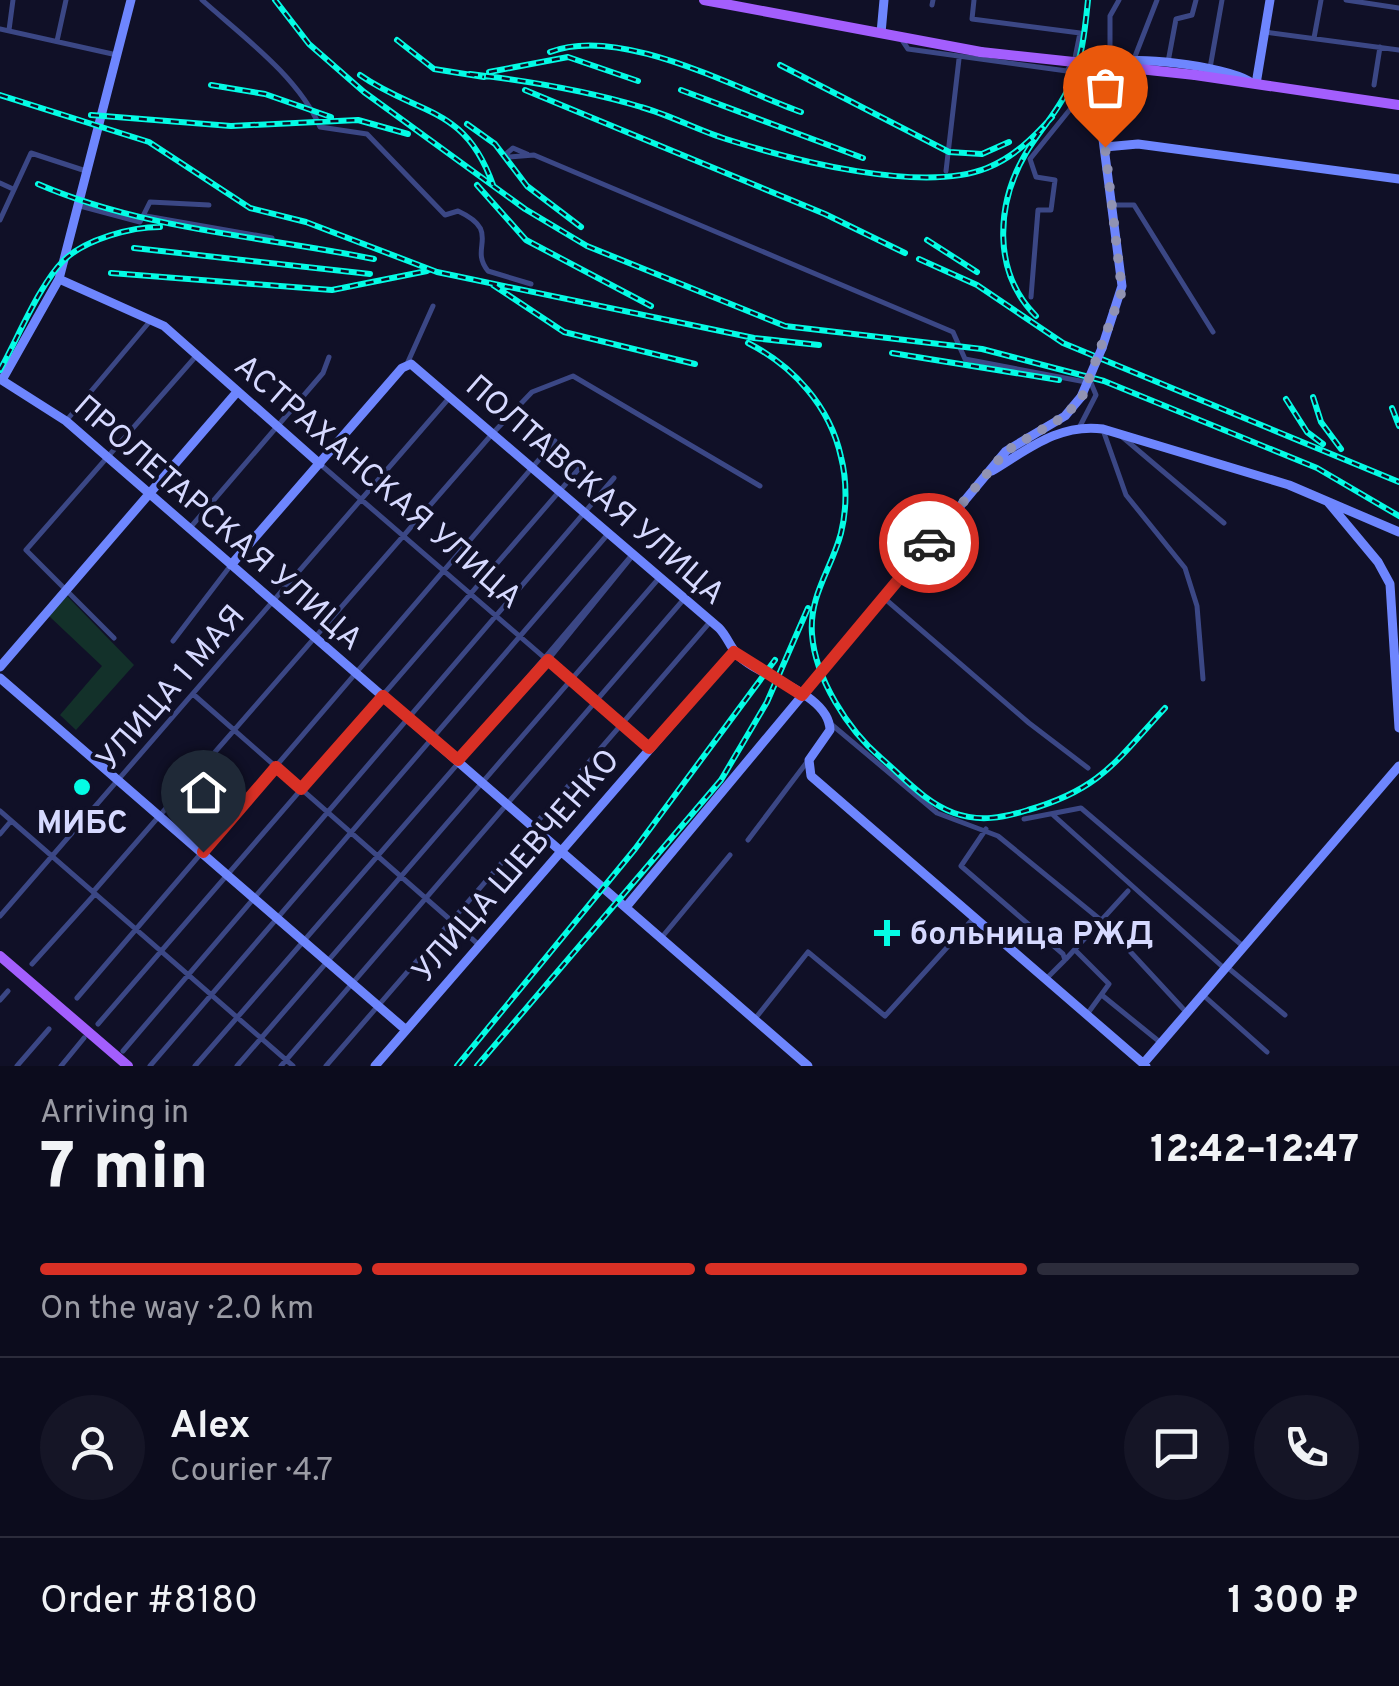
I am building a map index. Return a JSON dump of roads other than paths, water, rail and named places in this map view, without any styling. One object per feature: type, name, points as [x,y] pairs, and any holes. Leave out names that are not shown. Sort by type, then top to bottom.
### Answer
[{"type":"main road","points":[[1,379],[59,279],[131,0]]},
{"type":"main road","points":[[704,0],[981,52],[1231,76]]},
{"type":"main road","points":[[880,34],[884,0]]},
{"type":"main road","points":[[1254,83],[1270,0]]},
{"type":"main road","points":[[626,907],[986,475],[1065,416],[1082,397],[1122,291],[1115,205],[1098,93],[1102,71],[1110,63],[1132,62],[1210,68],[1254,83],[1399,105]]},
{"type":"main road","points":[[1105,147],[1138,144],[1399,179]]},
{"type":"main road","name":"АСТРАХАНСКАЯ УЛИЦА","points":[[59,279],[152,319],[320,464]]},
{"type":"main road","points":[[232,565],[407,364]]},
{"type":"main road","name":"ПОЛТАВСКАЯ УЛИЦА","points":[[407,364],[451,396],[711,621],[730,639],[734,652],[802,695],[831,724]]},
{"type":"main road","name":"ПРОЛЕТАРСКАЯ УЛИЦА","points":[[1,379],[66,421],[808,1066]]},
{"type":"main road","points":[[0,667],[238,392]]},
{"type":"main road","points":[[1018,449],[1079,428],[1118,433],[1262,475],[1399,532]]},
{"type":"main road","points":[[1325,499],[1394,585],[1399,728]]},
{"type":"main road","points":[[1347,524],[1348,516],[1358,513]]},
{"type":"main road","name":"УЛИЦА ШЕВЧЕНКО","points":[[375,1066],[734,652]]},
{"type":"main road","points":[[0,678],[406,1030]]},
{"type":"main road","points":[[831,724],[809,760],[812,776],[970,918],[1144,1065],[1399,766]]},
{"type":"main road","points":[[0,956],[128,1066]]},
{"type":"main road","points":[[0,964],[82,1042],[117,1066]]},
{"type":"street","points":[[9,30],[14,0]]},
{"type":"street","points":[[56,41],[66,0]]},
{"type":"street","points":[[202,0],[266,58],[313,110],[320,127],[366,134],[445,215],[458,211],[479,223],[485,238],[482,260],[488,271],[531,284]]},
{"type":"street","points":[[901,38],[908,48],[959,59],[1067,71],[1075,58],[1080,33],[972,19],[974,0]]},
{"type":"street","points":[[1110,63],[1110,16],[1119,0]]},
{"type":"street","points":[[1132,62],[1157,0]]},
{"type":"street","points":[[1168,64],[1176,19],[1192,15],[1196,0]]},
{"type":"street","points":[[1210,68],[1222,0]]},
{"type":"street","points":[[1314,38],[1321,0]]},
{"type":"street","points":[[1346,0],[1399,8]]},
{"type":"street","points":[[0,29],[117,55]]},
{"type":"street","points":[[1265,32],[1399,50]]},
{"type":"street","points":[[1374,85],[1380,47]]},
{"type":"street","points":[[946,170],[959,59]]},
{"type":"street","points":[[1032,297],[1038,210],[1051,210],[1055,180],[1036,177],[1030,169],[1040,142],[1076,102],[1098,93]]},
{"type":"street","points":[[0,220],[28,156],[35,152],[86,172]]},
{"type":"street","points":[[527,154],[953,332],[965,358],[1091,383],[1096,395],[1079,428]]},
{"type":"street","points":[[0,183],[14,188]]},
{"type":"street","points":[[77,206],[140,222],[150,202],[209,205]]},
{"type":"street","points":[[1115,205],[1134,205],[1212,332]]},
{"type":"street","points":[[146,216],[272,238]]},
{"type":"street","points":[[407,364],[432,306]]},
{"type":"street","points":[[66,421],[152,319]]},
{"type":"street","points":[[114,638],[26,550],[197,355]]},
{"type":"street","points":[[190,529],[324,373],[330,356]]},
{"type":"street","points":[[32,964],[532,392],[573,376],[760,486]]},
{"type":"street","name":"УЛИЦА 1 МАЯ","points":[[0,916],[451,396]]},
{"type":"street","points":[[1103,430],[1126,495],[1185,568],[1196,606],[1203,679]]},
{"type":"street","points":[[1118,433],[1224,523]]},
{"type":"street","points":[[76,998],[555,441]]},
{"type":"street","name":"АСТРАХАНСКАЯ УЛИЦА","points":[[320,464],[649,748]]},
{"type":"street","points":[[98,1024],[583,464]]},
{"type":"street","points":[[123,1052],[614,478]]},
{"type":"street","points":[[150,1066],[610,533]]},
{"type":"street","points":[[195,1066],[634,554]]},
{"type":"street","points":[[172,641],[232,565]]},
{"type":"street","points":[[237,1066],[660,577]]},
{"type":"street","points":[[283,1063],[684,598]]},
{"type":"street","points":[[884,598],[1029,723],[1088,768]]},
{"type":"street","points":[[326,1066],[711,621]]},
{"type":"street","points":[[194,694],[479,945]]},
{"type":"street","name":"ПОЛТАВСКАЯ УЛИЦА","points":[[831,724],[938,812],[972,828],[986,829],[1102,921],[1187,1013]]},
{"type":"street","points":[[748,840],[809,760]]},
{"type":"street","points":[[1024,819],[1073,806],[1080,808],[1244,947]]},
{"type":"street","points":[[0,810],[261,1038],[283,1063],[293,1066]]},
{"type":"street","points":[[1052,814],[1285,1015]]},
{"type":"street","points":[[0,834],[11,821]]},
{"type":"street","points":[[986,829],[960,866],[1065,960]]},
{"type":"street","points":[[661,938],[730,855]]},
{"type":"street","points":[[1046,980],[1128,891]]},
{"type":"street","points":[[754,1020],[808,952],[885,1016],[970,918]]},
{"type":"street","points":[[1074,950],[1107,979],[1104,996],[1086,1016]]},
{"type":"street","points":[[0,1000],[8,991]]},
{"type":"street","points":[[1203,995],[1267,1052]]},
{"type":"street","points":[[1104,996],[1161,1043]]},
{"type":"street","points":[[16,1066],[49,1029]]},
{"type":"street","points":[[62,1066],[82,1042]]},
{"type":"railway","points":[[275,0],[309,44],[364,92],[525,209],[587,246],[785,326],[982,349],[1104,381],[1317,468],[1399,516]]},
{"type":"railway","points":[[1036,316],[1012,279],[1003,237],[1004,215],[1016,173],[1073,79],[1088,0]]},
{"type":"railway","points":[[397,40],[434,69],[484,77]]},
{"type":"railway","points":[[550,52],[578,46],[609,46],[642,53],[676,62],[801,112]]},
{"type":"railway","points":[[489,72],[568,57],[638,81]]},
{"type":"railway","points":[[780,65],[949,152],[982,154],[1009,142]]},
{"type":"railway","points":[[470,74],[599,96],[785,156],[893,176],[960,175],[987,168],[1022,146],[1052,117]]},
{"type":"railway","points":[[360,75],[454,126],[482,159],[493,185]]},
{"type":"railway","points":[[211,85],[265,94],[331,117]]},
{"type":"railway","points":[[525,90],[825,214],[905,253]]},
{"type":"railway","points":[[681,90],[863,158]]},
{"type":"railway","points":[[0,95],[149,142],[250,208],[306,222],[437,272],[754,338],[819,345]]},
{"type":"railway","points":[[91,115],[231,126],[358,120],[408,134]]},
{"type":"railway","points":[[467,124],[495,144],[527,186],[581,227]]},
{"type":"railway","points":[[38,184],[162,222],[374,259]]},
{"type":"railway","points":[[477,185],[526,240],[651,306]]},
{"type":"railway","points":[[0,370],[38,297],[64,260],[109,236],[160,227]]},
{"type":"railway","points":[[927,240],[977,272]]},
{"type":"railway","points":[[134,248],[370,274]]},
{"type":"railway","points":[[919,259],[977,285],[1063,343],[1399,482]]},
{"type":"railway","points":[[111,273],[332,290],[427,271]]},
{"type":"railway","points":[[493,285],[564,332],[695,364]]},
{"type":"railway","points":[[748,343],[780,363],[807,390],[836,438],[846,495],[841,533],[814,607],[814,651],[826,685],[845,718],[906,781],[934,803],[963,816],[991,818],[1019,813],[1053,802],[1091,782],[1165,708]]},
{"type":"railway","points":[[892,353],[1059,380]]},
{"type":"railway","points":[[1313,397],[1321,422],[1341,449]]},
{"type":"railway","points":[[1286,399],[1307,432],[1323,444]]},
{"type":"railway","points":[[1392,408],[1399,426]]},
{"type":"railway","points":[[477,1066],[721,780],[767,702],[808,608]]},
{"type":"railway","points":[[457,1066],[635,849],[775,660]]},
{"type":"place","name":"МИБС","points":[[82,787]]},
{"type":"place","name":"больница РЖД","points":[[887,933]]}]
